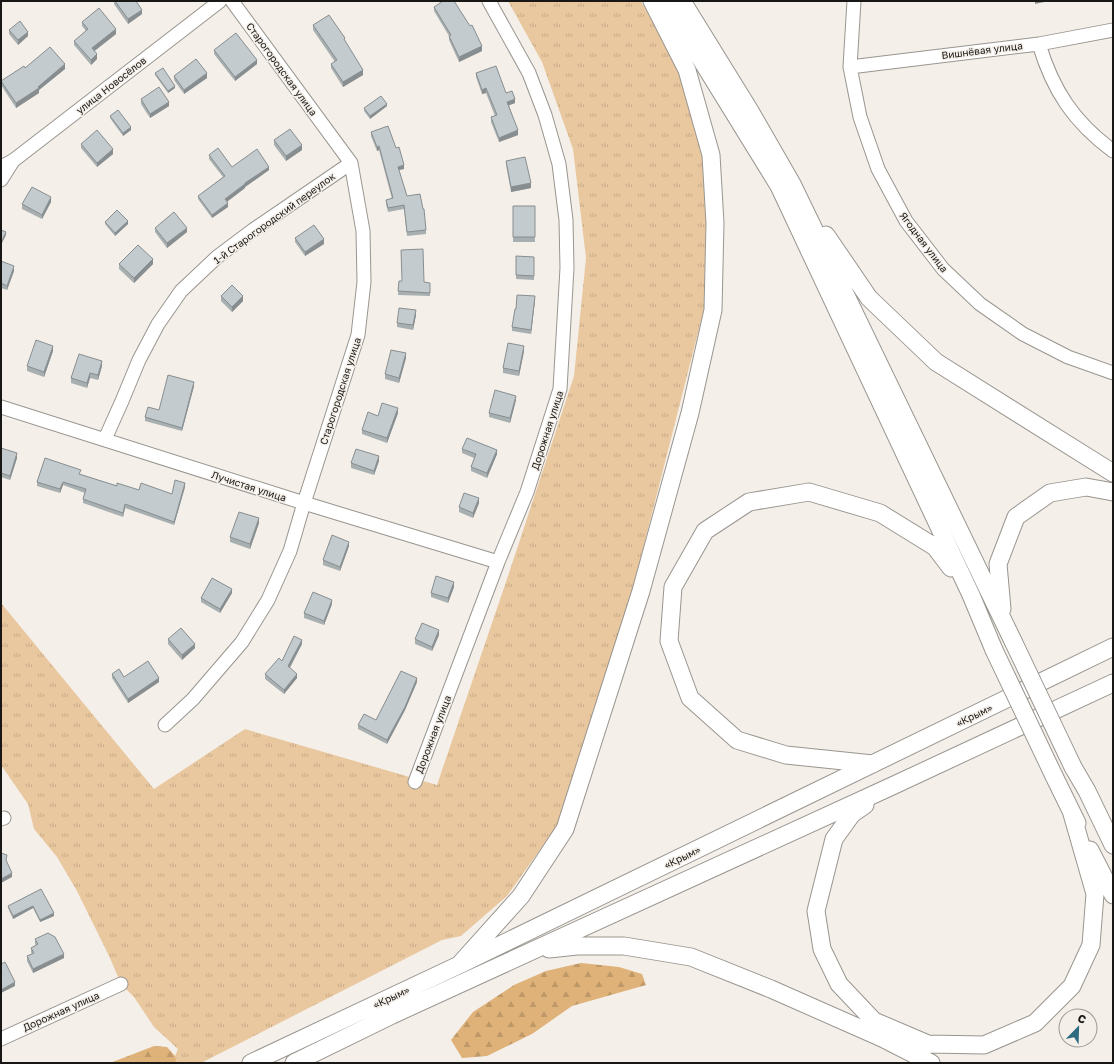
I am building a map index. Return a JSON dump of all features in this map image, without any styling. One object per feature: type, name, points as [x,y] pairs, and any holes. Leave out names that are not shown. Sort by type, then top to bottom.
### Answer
[{"type":"main road","points":[[459,965],[520,896],[565,829],[641,591],[690,413],[713,310],[716,223],[710,154],[687,70],[652,1]]},
{"type":"main road","points":[[666,1],[779,186],[971,595],[994,650],[1072,814],[1113,895]]},
{"type":"main road","points":[[682,1],[750,111],[792,184],[1003,619],[1073,767],[1087,791],[1113,845]]},
{"type":"main road","points":[[792,184],[869,298],[936,362],[1113,473]]},
{"type":"main road","points":[[1003,619],[998,564],[1016,517],[1050,493],[1086,487],[1113,492]]},
{"type":"main road","points":[[874,764],[786,755],[737,740],[690,698],[669,641],[673,587],[705,531],[750,502],[809,492],[880,513],[935,547],[971,595]]},
{"type":"main road","name":"«Крым»","points":[[251,1063],[459,965],[1113,647]]},
{"type":"main road","name":"«Крым»","points":[[294,1063],[392,1016],[1111,685]]},
{"type":"main road","points":[[890,787],[852,814],[834,839],[816,911],[822,949],[839,984],[874,1021],[928,1044],[984,1045],[1035,1023],[1072,986],[1091,945],[1095,894],[1072,814]]},
{"type":"main road","points":[[1087,791],[1113,815]]},
{"type":"main road","points":[[531,952],[577,946],[624,946],[692,957],[771,989],[882,1038],[931,1063]]},
{"type":"street","name":"улица Новосёлов","points":[[1,167],[14,160],[220,1]]},
{"type":"street","name":"Старогородская улица","points":[[165,726],[193,699],[242,642],[268,600],[290,551],[358,335],[364,282],[363,231],[350,164],[232,1]]},
{"type":"street","name":"Дорожная улица","points":[[415,782],[498,562],[527,492],[560,389],[566,220],[559,164],[545,115],[529,73],[489,1]]},
{"type":"street","name":"Ягодная улица","points":[[854,1],[850,67],[860,117],[878,169],[906,221],[943,268],[980,304],[1023,334],[1068,357],[1113,373]]},
{"type":"street","name":"Вишнёвая улица","points":[[850,67],[1039,44],[1113,30]]},
{"type":"street","points":[[1039,44],[1045,66],[1056,89],[1068,108],[1085,128],[1113,151]]},
{"type":"street","points":[[1,180],[14,160]]},
{"type":"street","name":"1-й Старогородский переулок","points":[[105,439],[148,342],[158,324],[181,291],[217,257],[253,230],[350,164]]},
{"type":"street","name":"Лучистая улица","points":[[1,407],[304,503],[498,562]]},
{"type":"street","name":"Дорожная улица","points":[[1,1039],[121,984]]},
{"type":"green space","points":[[508,1],[641,1],[681,74],[702,157],[706,223],[704,309],[634,584],[559,823],[507,896],[461,936],[442,940],[201,1063],[177,1063],[175,1056],[178,1049],[154,1027],[134,997],[121,984],[77,891],[57,857],[34,829],[28,804],[1,765],[1,603],[154,789],[245,729],[437,785],[574,376],[586,258],[573,149],[542,62]]},
{"type":"green space","points":[[581,963],[619,967],[642,974],[646,985],[572,1006],[532,1034],[487,1056],[462,1058],[451,1040],[473,1012],[514,985],[546,971]]},
{"type":"green space","points":[[154,1046],[167,1047],[175,1056],[177,1063],[110,1063]]},
{"type":"building","points":[[115,1],[136,1],[142,10],[128,19]]},
{"type":"building","points":[[443,1],[454,1],[470,26],[472,25],[482,46],[459,57],[449,36],[451,35],[434,7]]},
{"type":"building","points":[[99,8],[116,29],[92,48],[97,54],[91,60],[74,41],[88,29],[82,22]]},
{"type":"building","points":[[329,15],[345,38],[344,39],[363,70],[343,82],[331,64],[337,60],[313,25]]},
{"type":"building","points":[[20,21],[28,32],[18,40],[9,30]]},
{"type":"building","points":[[236,33],[257,60],[235,77],[214,50]]},
{"type":"building","points":[[50,47],[65,64],[38,87],[39,88],[16,103],[1,81],[24,66],[25,68]]},
{"type":"building","points":[[196,59],[207,73],[184,90],[174,76]]},
{"type":"building","points":[[496,66],[506,93],[512,91],[515,99],[507,102],[518,130],[499,138],[491,117],[497,115],[486,88],[482,90],[476,73]]},
{"type":"building","points":[[163,68],[175,86],[168,91],[155,73]]},
{"type":"building","points":[[159,87],[169,102],[150,114],[141,99]]},
{"type":"building","points":[[381,96],[387,104],[370,116],[364,108]]},
{"type":"building","points":[[118,110],[131,127],[123,133],[110,116]]},
{"type":"building","points":[[388,126],[396,148],[399,147],[404,165],[398,167],[407,196],[420,194],[424,209],[426,230],[407,232],[404,205],[388,208],[386,200],[393,198],[379,146],[377,147],[371,132]]},
{"type":"building","points":[[290,129],[302,145],[286,156],[274,140]]},
{"type":"building","points":[[97,130],[113,149],[97,163],[81,144]]},
{"type":"building","points":[[218,148],[232,167],[257,149],[269,167],[225,199],[228,203],[212,215],[198,196],[225,176],[209,155]]},
{"type":"building","points":[[525,157],[531,183],[511,187],[506,161]]},
{"type":"building","points":[[32,187],[51,197],[42,215],[22,204]]},
{"type":"building","points":[[513,206],[535,206],[535,237],[513,237]]},
{"type":"building","points":[[117,210],[128,221],[115,233],[105,222]]},
{"type":"building","points":[[174,212],[187,228],[167,243],[155,228]]},
{"type":"building","points":[[314,225],[324,239],[305,252],[295,238]]},
{"type":"building","points":[[1,230],[6,232],[1,243]]},
{"type":"building","points":[[138,245],[153,259],[134,278],[119,264]]},
{"type":"building","points":[[423,249],[424,282],[430,283],[430,293],[398,291],[399,281],[402,281],[401,250]]},
{"type":"building","points":[[516,256],[534,257],[534,276],[516,275]]},
{"type":"building","points":[[1,261],[14,266],[7,286],[1,283]]},
{"type":"building","points":[[232,285],[243,296],[232,307],[221,296]]},
{"type":"building","points":[[517,295],[535,296],[531,330],[512,327]]},
{"type":"building","points":[[399,308],[416,310],[413,325],[397,323]]},
{"type":"building","points":[[36,340],[53,346],[44,372],[27,366]]},
{"type":"building","points":[[508,343],[524,346],[519,371],[503,368]]},
{"type":"building","points":[[391,350],[406,353],[399,378],[385,374]]},
{"type":"building","points":[[79,354],[102,361],[98,375],[90,373],[87,383],[71,378]]},
{"type":"building","points":[[168,375],[194,382],[182,428],[145,417],[148,407],[159,410]]},
{"type":"building","points":[[495,390],[516,396],[510,418],[489,413]]},
{"type":"building","points":[[382,403],[398,408],[387,438],[362,430],[368,412],[378,416]]},
{"type":"building","points":[[467,438],[497,450],[487,473],[471,467],[476,454],[462,449]]},
{"type":"building","points":[[1,448],[17,453],[10,476],[1,473]]},
{"type":"building","points":[[356,449],[379,456],[374,471],[351,463]]},
{"type":"building","points":[[45,458],[81,470],[79,474],[117,486],[117,483],[139,490],[141,483],[172,494],[175,480],[185,483],[174,522],[125,504],[123,513],[83,499],[86,489],[63,482],[60,489],[37,482]]},
{"type":"building","points":[[464,493],[479,498],[473,513],[459,507]]},
{"type":"building","points":[[239,512],[259,518],[250,544],[230,537]]},
{"type":"building","points":[[332,535],[349,542],[340,567],[323,560]]},
{"type":"building","points":[[436,576],[454,582],[448,598],[431,593]]},
{"type":"building","points":[[212,578],[232,589],[220,609],[201,598]]},
{"type":"building","points":[[313,592],[332,600],[324,621],[304,613]]},
{"type":"building","points":[[422,623],[439,630],[432,647],[415,639]]},
{"type":"building","points":[[181,628],[195,644],[182,655],[168,639]]},
{"type":"building","points":[[294,636],[302,640],[288,666],[297,674],[284,690],[265,674],[279,658],[282,661]]},
{"type":"building","points":[[148,661],[159,678],[128,699],[112,674],[119,669],[124,677]]},
{"type":"building","points":[[401,671],[417,678],[405,707],[387,740],[358,725],[364,714],[376,720]]},
{"type":"building","points":[[1,853],[7,855],[6,860],[12,873],[1,879]]},
{"type":"building","points":[[41,889],[54,913],[40,920],[33,906],[13,916],[8,906]]},
{"type":"building","points":[[48,933],[55,937],[64,954],[33,969],[27,956],[34,953],[31,948],[38,944],[35,939]]},
{"type":"building","points":[[5,962],[15,982],[1,990],[1,964]]}]
